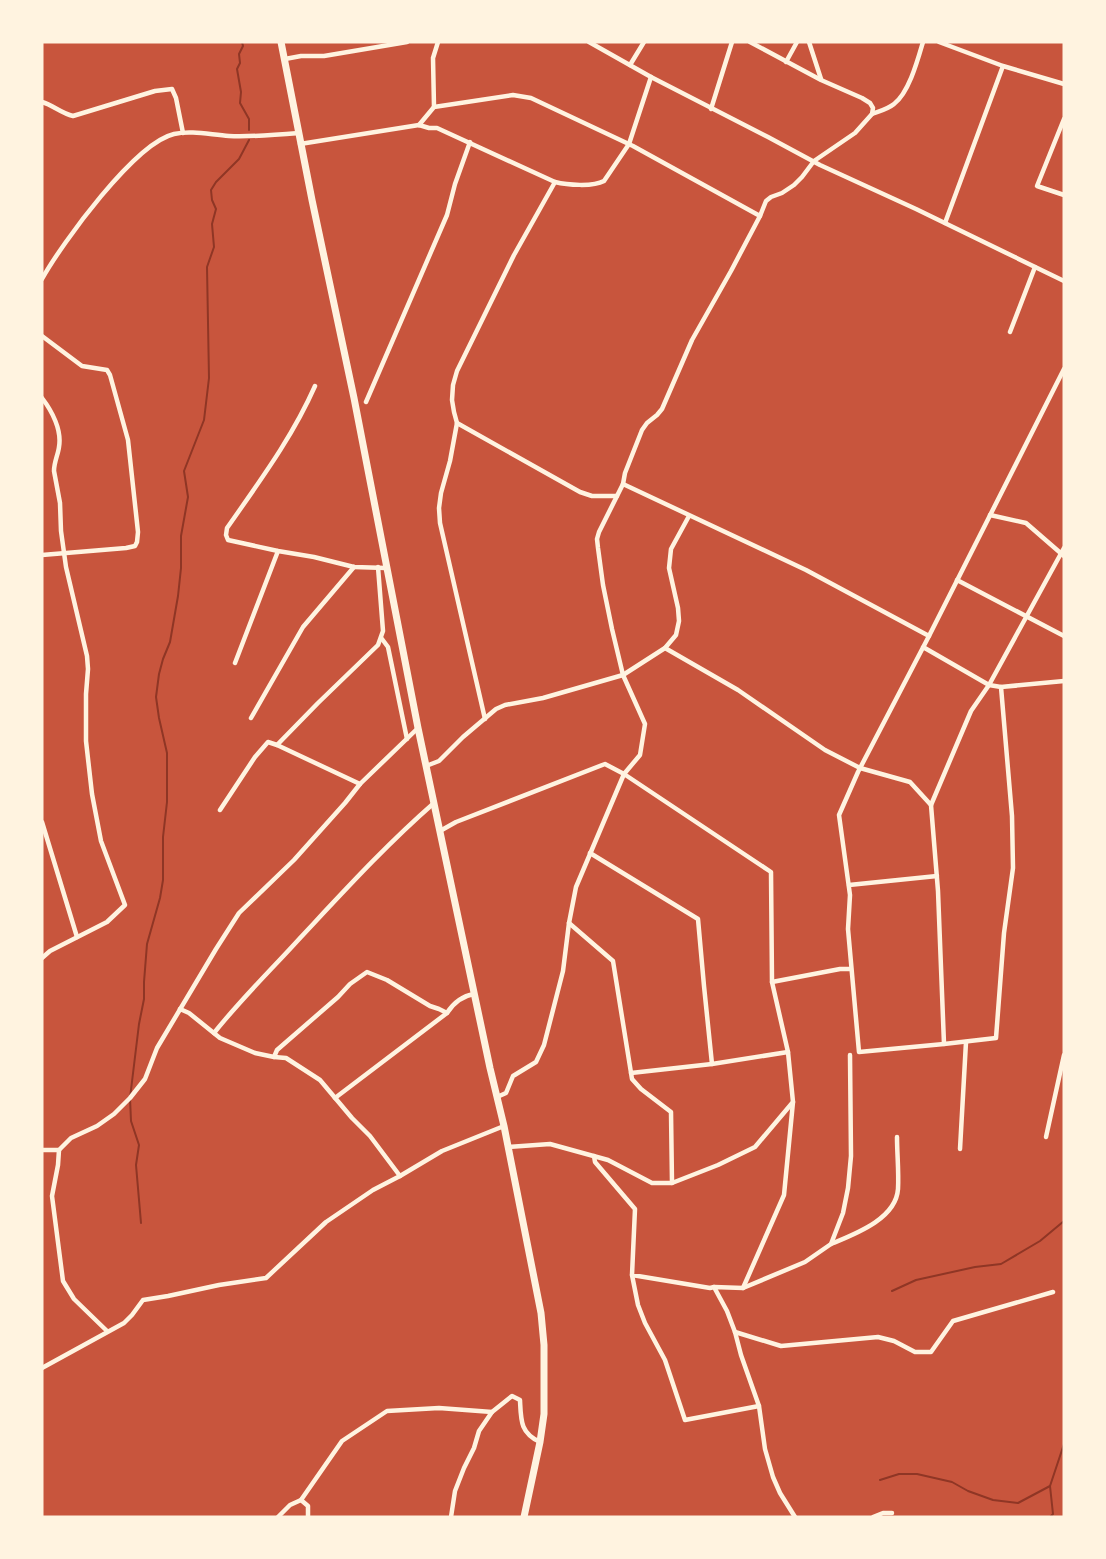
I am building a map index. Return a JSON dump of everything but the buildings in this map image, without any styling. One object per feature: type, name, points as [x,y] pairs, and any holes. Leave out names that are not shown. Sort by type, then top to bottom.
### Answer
[{"type":"main road","points":[[282,42],[300,144],[354,398],[418,728],[504,1126],[541,1313],[544,1414],[524,1517]]},
{"type":"street","points":[[285,59],[324,56],[407,42]]},
{"type":"street","points":[[419,125],[434,107],[433,58],[438,42]]},
{"type":"street","points":[[589,42],[814,162],[1010,253],[1064,281]]},
{"type":"street","points":[[630,65],[644,42]]},
{"type":"street","points":[[711,109],[732,42]]},
{"type":"street","points":[[750,42],[821,80],[862,98],[873,108],[872,114]]},
{"type":"street","points":[[786,62],[797,42]]},
{"type":"street","points":[[809,42],[821,80]]},
{"type":"street","points":[[497,1097],[506,1093],[513,1076],[536,1062],[544,1045],[563,971],[576,887],[624,774],[640,755],[645,724],[623,675],[603,585],[597,539],[623,484],[625,472],[642,430],[662,410],[692,340],[766,201],[794,185],[814,162],[855,133],[872,114],[897,103],[905,90],[923,42]]},
{"type":"street","points":[[939,42],[1003,66],[1064,84]]},
{"type":"street","points":[[945,223],[1003,66]]},
{"type":"street","points":[[300,144],[419,125],[437,128],[555,182],[598,184],[604,181],[628,144],[651,77]]},
{"type":"street","points":[[42,102],[72,116],[155,91],[172,89],[183,133]]},
{"type":"street","points":[[434,107],[513,95],[531,98],[628,144],[760,216]]},
{"type":"street","points":[[1064,119],[1037,186],[1064,195]]},
{"type":"street","points":[[42,279],[53,258],[89,209],[132,162],[155,143],[172,135],[183,133],[256,136],[299,133]]},
{"type":"street","points":[[366,402],[447,215],[470,142]]},
{"type":"street","points":[[485,719],[440,523],[441,493],[458,423],[452,400],[453,385],[457,371],[514,255],[555,182]]},
{"type":"street","points":[[1010,332],[1035,267]]},
{"type":"street","points":[[42,336],[82,366],[107,370],[110,375],[128,440],[138,532],[135,546],[42,555]]},
{"type":"street","points":[[1001,687],[1012,816],[1013,868],[1004,933],[996,1038],[859,1052],[848,929],[850,895],[839,815],[1063,375],[1064,369]]},
{"type":"street","points":[[315,386],[295,427],[226,531],[226,535],[228,540],[354,567],[386,568]]},
{"type":"street","points":[[42,398],[50,409],[58,430],[60,444],[54,471],[60,503],[61,531],[66,567],[87,656],[87,761],[97,822],[107,860],[125,905],[107,922],[50,951],[42,958]]},
{"type":"street","points":[[458,423],[580,492],[592,496],[616,496]]},
{"type":"street","points":[[623,484],[806,570],[929,636]]},
{"type":"street","points":[[944,1044],[937,876],[931,805],[971,711],[989,685],[1063,552],[1026,523],[990,515]]},
{"type":"street","points":[[426,766],[439,761],[496,709],[623,675],[665,648],[676,635],[680,621],[669,568],[671,549],[689,516]]},
{"type":"street","points":[[235,663],[278,551]]},
{"type":"street","points":[[251,718],[303,627],[354,567]]},
{"type":"street","points":[[277,745],[373,651],[382,639],[378,567]]},
{"type":"street","points":[[957,580],[1064,636]]},
{"type":"street","points":[[382,639],[388,647],[407,739]]},
{"type":"street","points":[[923,647],[989,685],[1001,687],[1064,681]]},
{"type":"street","points":[[665,648],[738,690],[825,750],[861,768],[910,782],[931,805]]},
{"type":"street","points":[[107,1331],[74,1299],[63,1281],[52,1196],[59,1150],[70,1138],[97,1126],[114,1114],[129,1098],[145,1079],[157,1048],[239,913],[294,860],[360,784],[418,728]]},
{"type":"street","points":[[220,810],[255,757],[268,742],[360,784]]},
{"type":"street","points":[[440,831],[456,822],[604,764],[624,774],[771,872],[772,982],[788,1052],[793,1102],[784,1195],[743,1288]]},
{"type":"street","points":[[214,1033],[248,993],[362,871],[398,834],[434,803]]},
{"type":"street","points":[[42,822],[77,938]]},
{"type":"street","points":[[590,853],[698,919],[712,1064]]},
{"type":"street","points":[[849,885],[937,876]]},
{"type":"street","points":[[569,923],[613,960],[632,1079],[641,1089],[671,1112],[672,1183]]},
{"type":"street","points":[[772,982],[851,969]]},
{"type":"street","points":[[274,1057],[277,1050],[350,984],[367,972],[387,980],[430,1006],[447,1013]]},
{"type":"street","points":[[335,1098],[447,1013],[454,1003],[474,994]]},
{"type":"street","points":[[180,1009],[189,1013],[220,1038],[255,1053],[286,1058],[320,1080],[370,1136],[400,1176]]},
{"type":"street","points":[[960,1149],[966,1041]]},
{"type":"street","points":[[631,1073],[712,1064],[788,1052]]},
{"type":"street","points":[[831,1244],[843,1213],[848,1188],[851,1156],[850,1054]]},
{"type":"street","points":[[1046,1137],[1064,1055]]},
{"type":"street","points":[[508,1147],[550,1144],[608,1160],[652,1183],[672,1183],[755,1147],[793,1102]]},
{"type":"street","points":[[42,1368],[124,1323],[143,1300],[266,1278],[326,1222],[373,1190],[442,1151],[504,1126]]},
{"type":"street","points":[[632,1275],[710,1288],[743,1288],[805,1262],[831,1244],[872,1226],[890,1209],[898,1192],[897,1137]]},
{"type":"street","points":[[42,1150],[59,1150]]},
{"type":"street","points":[[594,1156],[595,1162],[635,1209],[632,1275],[638,1305],[665,1359],[685,1420],[759,1406]]},
{"type":"street","points":[[714,1287],[735,1332],[759,1406],[765,1449],[773,1477],[795,1517]]},
{"type":"street","points":[[735,1332],[781,1346],[878,1337],[894,1341],[915,1352],[932,1352],[953,1321],[1053,1292]]},
{"type":"street","points":[[451,1517],[455,1491],[479,1431],[492,1412],[512,1396],[520,1400],[520,1414],[524,1428],[531,1438],[540,1442]]},
{"type":"street","points":[[279,1517],[290,1505],[301,1500],[342,1441],[387,1411],[439,1408],[492,1412]]},
{"type":"street","points":[[301,1500],[308,1506],[308,1517]]},
{"type":"street","points":[[873,1517],[883,1513],[892,1513]]},
{"type":"waterway","points":[[242,42],[243,46],[239,54],[240,63],[237,69],[241,92],[240,103],[249,119],[249,130]]},
{"type":"waterway","points":[[141,1223],[136,1165],[139,1145],[131,1121],[130,1098],[144,999],[147,944],[163,880],[167,753],[156,697],[159,674],[170,642],[178,596],[181,536],[188,497],[184,471],[204,420],[209,378],[207,267],[214,247],[212,224],[216,209],[211,190],[239,159],[249,140]]},
{"type":"waterway","points":[[892,1291],[916,1280],[975,1267],[1001,1264],[1040,1241],[1064,1221]]},
{"type":"waterway","points":[[1050,1517],[1053,1514],[1050,1486],[1064,1444]]},
{"type":"waterway","points":[[880,1480],[899,1474],[917,1474],[952,1482],[968,1491],[993,1500],[1018,1503],[1050,1486]]}]
